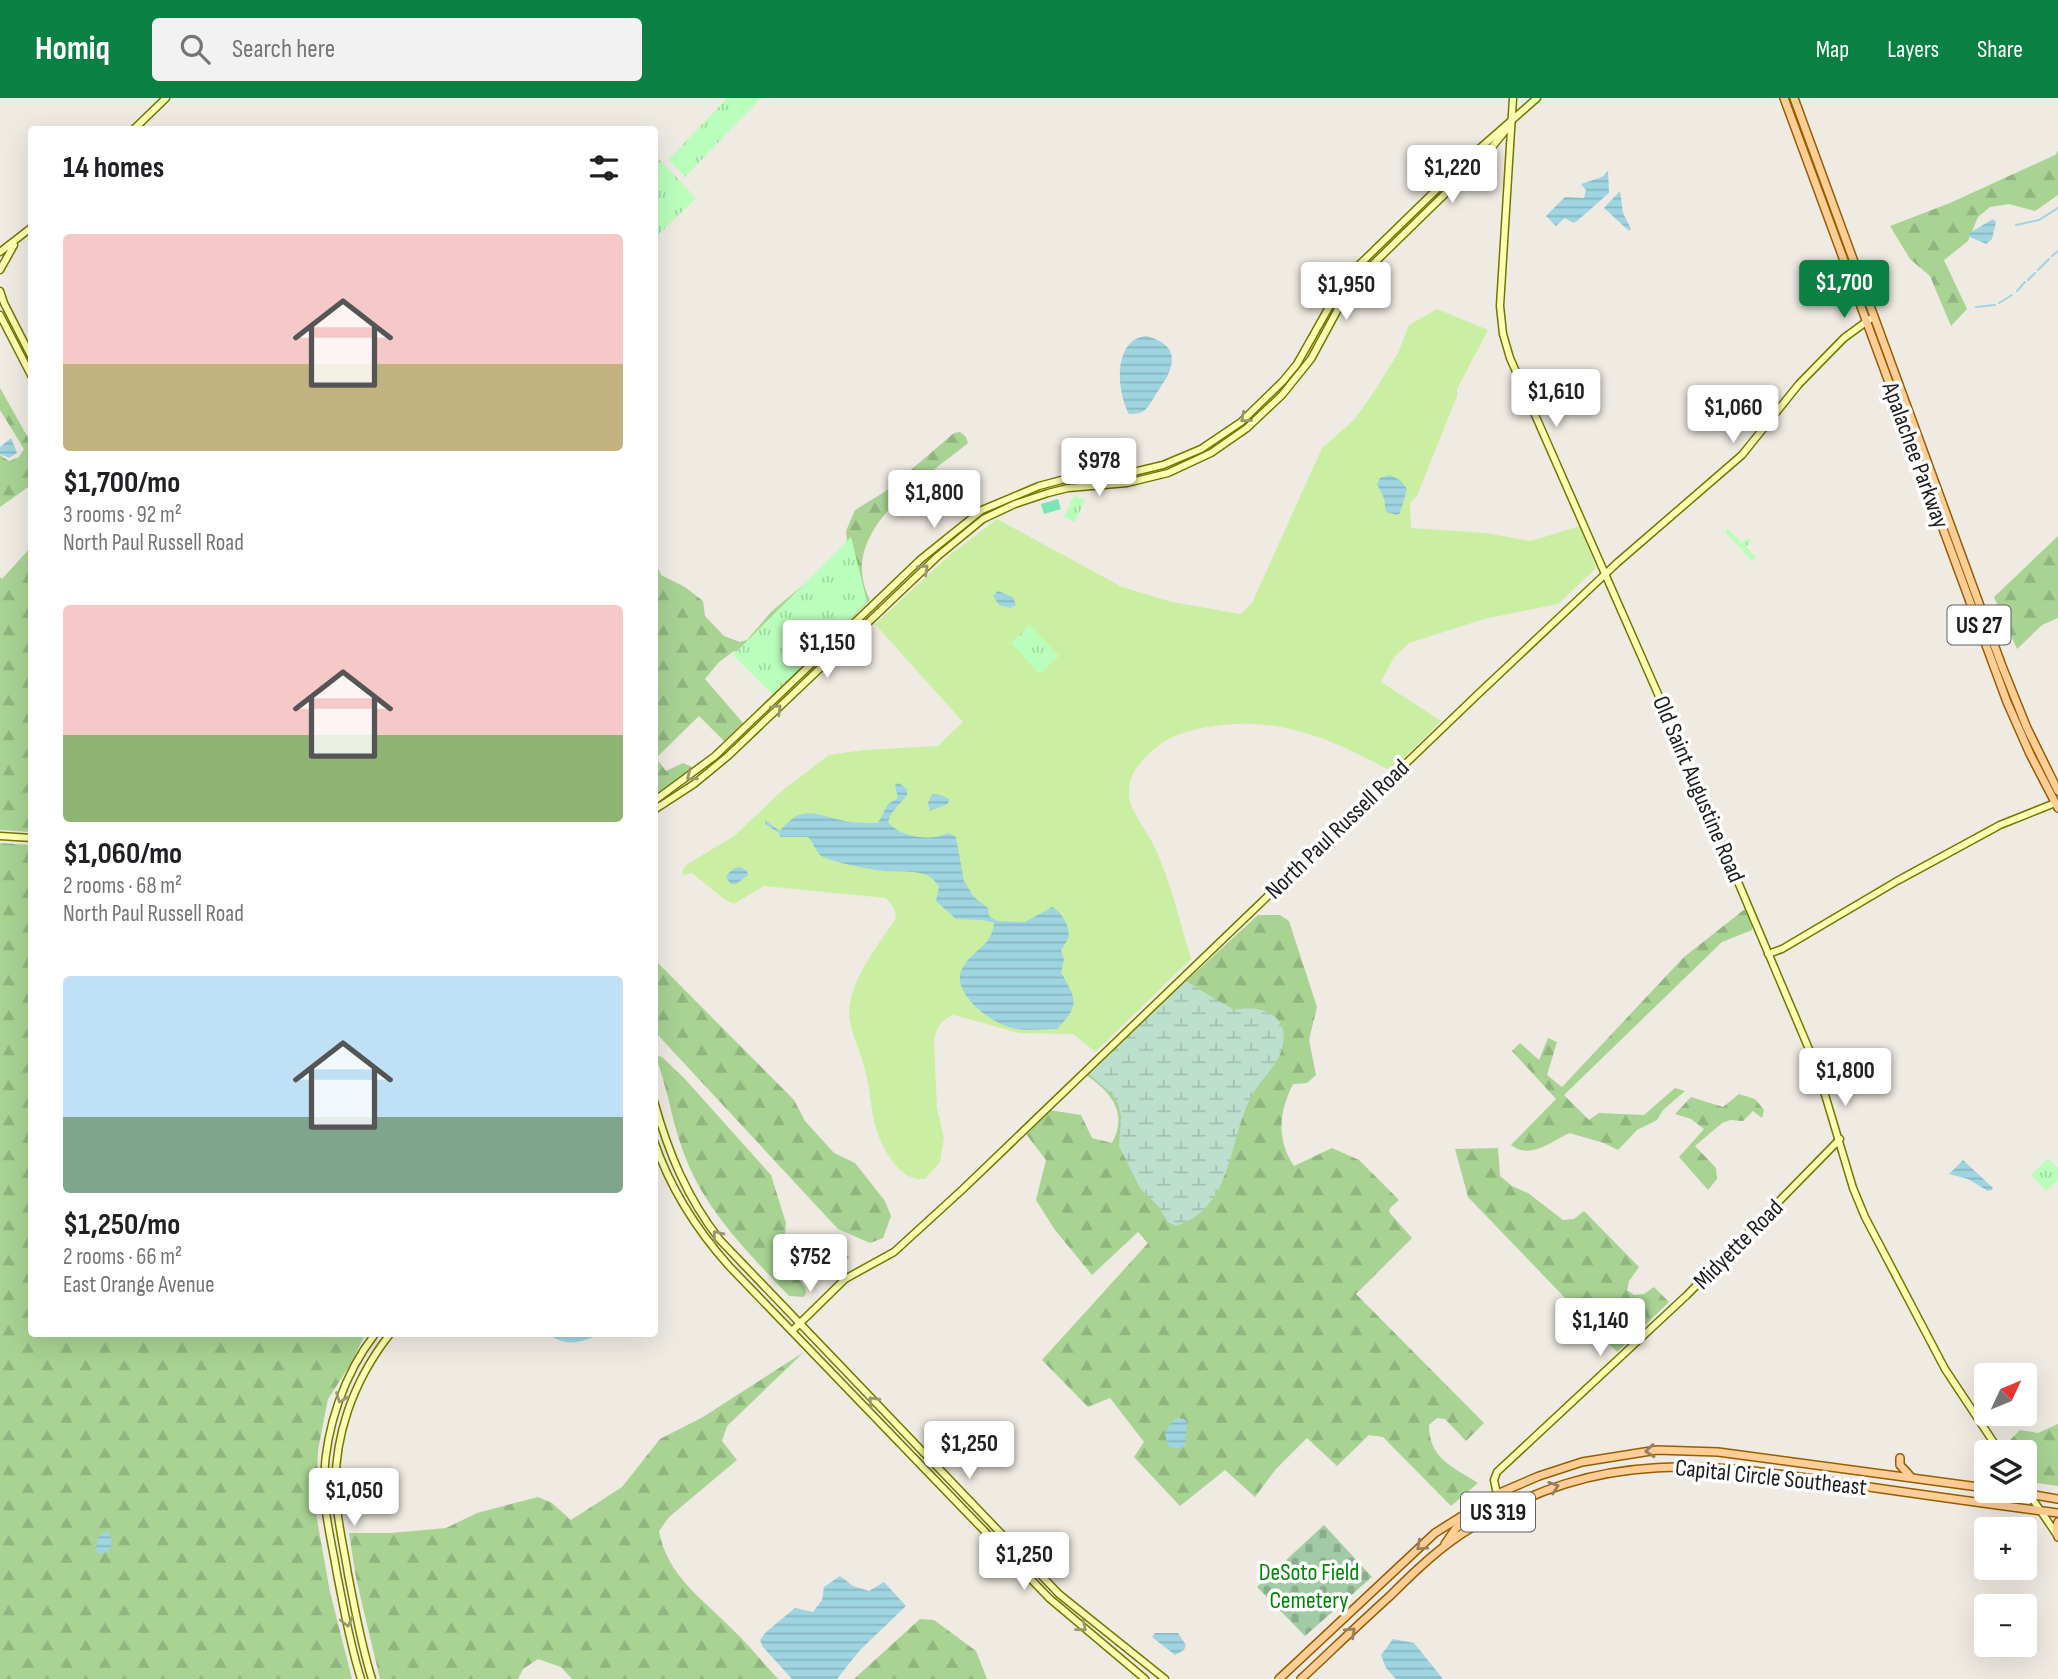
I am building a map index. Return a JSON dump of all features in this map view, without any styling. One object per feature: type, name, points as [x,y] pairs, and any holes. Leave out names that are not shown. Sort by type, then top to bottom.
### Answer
[{"type":"main road","name":"Apalachee Parkway","points":[[1784,98],[1826,213],[1913,423],[2019,710],[2058,791]]},
{"type":"main road","name":"Apalachee Parkway","points":[[1794,98],[1841,227],[1922,471],[2016,724],[2057,806]]},
{"type":"main road","points":[[1801,142],[1811,146]]},
{"type":"main road","points":[[1826,213],[1841,227]]},
{"type":"main road","points":[[1907,408],[1902,416],[1913,423]]},
{"type":"main road","points":[[1922,471],[1933,477]]},
{"type":"main road","name":"Capital Circle Southeast","points":[[1279,1679],[1435,1534],[1497,1494],[1582,1462],[1622,1454],[1672,1449],[1728,1452],[1974,1486]]},
{"type":"main road","points":[[1900,1458],[1900,1465],[1912,1478]]},
{"type":"main road","name":"Capital Circle Southeast","points":[[1301,1679],[1443,1547],[1470,1528],[1506,1508],[1556,1486],[1609,1472],[1671,1465],[1706,1466],[2058,1513]]},
{"type":"main road","points":[[1443,1547],[1456,1528],[1496,1502],[1497,1494]]},
{"type":"main road","points":[[2037,1494],[2058,1499]]},
{"type":"main road","points":[[2058,1522],[2058,1537]]},
{"type":"street","points":[[137,126],[166,98]]},
{"type":"street","name":"Old Saint Augustine Road","points":[[1513,98],[1500,306],[1503,334],[1516,374],[1817,1068],[1853,1188],[1878,1242],[1945,1368],[1992,1440]]},
{"type":"street","points":[[658,798],[715,756],[921,559],[982,509],[1021,491],[1065,480],[1121,475],[1163,465],[1201,449],[1228,432],[1284,380],[1307,348],[1337,293],[1359,265],[1496,133],[1511,123],[1537,98]]},
{"type":"street","points":[[658,808],[694,785],[728,756],[961,535],[983,519],[1015,504],[1068,488],[1127,483],[1166,473],[1196,461],[1234,439],[1290,386],[1311,359],[1344,298],[1366,271],[1498,142],[1511,123]]},
{"type":"street","points":[[1450,177],[1455,184]]},
{"type":"street","points":[[1443,184],[1449,190]]},
{"type":"street","points":[[1397,228],[1403,234]]},
{"type":"street","points":[[0,251],[28,230]]},
{"type":"street","points":[[0,270],[9,251],[20,237]]},
{"type":"street","points":[[0,291],[28,350]]},
{"type":"street","points":[[1337,293],[1344,298]]},
{"type":"street","points":[[0,315],[28,369]]},
{"type":"street","name":"North Paul Russell Road","points":[[792,1331],[845,1279],[894,1252],[906,1242],[1605,574],[1742,455],[1794,390],[1844,338],[1870,319]]},
{"type":"street","points":[[1284,380],[1290,386]]},
{"type":"street","points":[[1228,432],[1234,439]]},
{"type":"street","points":[[1163,465],[1166,473]]},
{"type":"street","points":[[1065,480],[1068,488]]},
{"type":"street","points":[[1768,954],[1782,949],[1897,881],[2000,825],[2057,806]]},
{"type":"street","points":[[0,836],[28,838]]},
{"type":"street","points":[[658,1114],[688,1194],[711,1228],[799,1324],[1066,1601],[1165,1679]]},
{"type":"street","name":"Midyette Road","points":[[1497,1494],[1494,1480],[1497,1472],[1687,1295],[1840,1139]]},
{"type":"street","points":[[658,1144],[667,1144]]},
{"type":"street","points":[[658,1149],[673,1187],[698,1229],[724,1260],[1049,1598],[1145,1679]]},
{"type":"street","points":[[361,1679],[333,1551],[324,1479],[330,1433],[338,1402],[352,1371],[373,1337]]},
{"type":"street","points":[[372,1679],[354,1608],[344,1550],[336,1491],[337,1459],[348,1410],[361,1378],[388,1337]]},
{"type":"street","points":[[930,1475],[937,1467]]},
{"type":"street","points":[[2035,1503],[2058,1537]]},
{"type":"street","points":[[333,1551],[344,1550]]},
{"type":"green space","points":[[727,98],[761,98],[685,177],[669,159]]},
{"type":"green space","points":[[2058,151],[2058,195],[2035,211],[2009,204],[1990,207],[1978,217],[1968,241],[1944,260],[1967,309],[1951,326],[1930,276],[1910,259],[1890,226],[1950,203],[2055,155]]},
{"type":"green space","points":[[658,158],[696,198],[658,235]]},
{"type":"green space","points":[[1437,309],[1488,330],[1457,389],[1457,396],[1417,496],[1410,502],[1411,528],[1485,533],[1531,541],[1580,526],[1596,568],[1558,604],[1484,619],[1409,643],[1394,657],[1381,682],[1441,721],[1391,771],[1348,749],[1306,733],[1263,724],[1198,729],[1173,737],[1152,751],[1135,770],[1130,782],[1129,796],[1133,809],[1161,861],[1191,959],[1095,1052],[1073,1034],[1019,1033],[954,1015],[943,1021],[934,1040],[937,1108],[944,1138],[940,1162],[925,1179],[905,1174],[891,1159],[878,1135],[867,1079],[851,1028],[849,1012],[857,981],[896,918],[894,908],[886,898],[764,886],[734,904],[692,873],[684,875],[682,872],[686,865],[734,836],[784,789],[829,755],[864,750],[938,746],[963,722],[875,624],[951,554],[997,519],[1122,587],[1172,602],[1241,614],[1252,603],[1322,448],[1354,420],[1374,392],[1398,353],[1409,325]]},
{"type":"green space","points":[[0,388],[28,438],[28,487],[0,507],[0,455],[9,461],[19,457],[24,449],[0,410]]},
{"type":"green space","points":[[960,432],[968,443],[908,491],[874,530],[864,552],[862,575],[870,600],[778,690],[745,657],[734,651],[719,662],[705,679],[743,723],[724,741],[699,716],[658,756],[658,568],[661,575],[685,587],[703,601],[705,616],[724,636],[740,642],[747,640],[771,612],[841,553],[855,510],[886,491],[954,433]]},
{"type":"green space","points":[[1074,495],[1085,500],[1075,522],[1064,517]]},
{"type":"green space","points":[[1058,499],[1061,509],[1044,514],[1041,504]]},
{"type":"green space","points":[[1728,529],[1742,543],[1748,538],[1751,541],[1746,547],[1756,557],[1752,561],[1725,532]]},
{"type":"green space","points":[[2058,536],[2058,618],[2042,625],[2017,649],[1994,597]]},
{"type":"green space","points":[[851,537],[867,602],[773,695],[733,655]]},
{"type":"green space","points":[[28,550],[28,832],[0,830],[0,577],[2,579]]},
{"type":"green space","points":[[1029,625],[1059,656],[1040,674],[1011,643]]},
{"type":"green space","points":[[658,761],[666,771],[683,763],[692,767],[692,771],[658,792]]},
{"type":"green space","points":[[0,843],[28,845],[28,1337],[364,1337],[352,1362],[328,1399],[318,1450],[316,1514],[330,1592],[352,1679],[0,1679]]},
{"type":"green space","points":[[1745,909],[1753,921],[1752,930],[1722,942],[1564,1095],[1589,1120],[1599,1113],[1644,1115],[1675,1088],[1685,1091],[1663,1110],[1657,1120],[1637,1130],[1618,1150],[1569,1133],[1533,1150],[1525,1151],[1511,1145],[1556,1099],[1512,1051],[1520,1043],[1539,1060],[1548,1038],[1557,1042],[1547,1075],[1562,1087],[1684,957]]},
{"type":"green space","points":[[1258,915],[1280,915],[1289,921],[1317,1007],[1309,1040],[1316,1075],[1307,1083],[1293,1084],[1282,1115],[1282,1136],[1288,1156],[1294,1166],[1332,1148],[1359,1160],[1399,1200],[1389,1212],[1412,1238],[1356,1294],[1484,1423],[1466,1441],[1445,1419],[1437,1418],[1429,1425],[1430,1437],[1438,1454],[1452,1467],[1478,1483],[1451,1506],[1383,1437],[1369,1435],[1337,1466],[1307,1438],[1276,1469],[1255,1497],[1225,1470],[1180,1506],[1134,1457],[1144,1442],[1110,1398],[1088,1407],[1042,1360],[1148,1243],[1138,1232],[1092,1275],[1055,1230],[1036,1200],[1046,1160],[1026,1134],[1049,1110],[1081,1115],[1092,1138],[1112,1143],[1117,1132],[1118,1112],[1109,1095],[1085,1074]]},
{"type":"green space","points":[[658,963],[794,1100],[805,1121],[834,1153],[855,1163],[885,1201],[891,1216],[883,1238],[870,1243],[838,1229],[658,1035]]},
{"type":"green space","points":[[1184,980],[1234,1010],[1255,1009],[1273,1015],[1283,1029],[1284,1040],[1278,1058],[1251,1097],[1219,1189],[1209,1204],[1195,1217],[1176,1226],[1168,1222],[1158,1206],[1140,1188],[1119,1146],[1121,1116],[1118,1104],[1112,1094],[1087,1072]]},
{"type":"green space","points":[[658,1056],[685,1079],[771,1175],[786,1223],[784,1247],[787,1262],[805,1288],[806,1294],[803,1297],[789,1296],[727,1228],[701,1190],[682,1148]]},
{"type":"green space","points":[[1739,1094],[1755,1099],[1764,1110],[1762,1118],[1753,1111],[1743,1121],[1730,1120],[1722,1123],[1695,1146],[1716,1168],[1717,1179],[1708,1190],[1679,1157],[1704,1129],[1691,1119],[1675,1114],[1691,1097],[1723,1107]]},
{"type":"green space","points":[[1498,1148],[1500,1176],[1563,1220],[1574,1219],[1584,1211],[1639,1267],[1629,1281],[1627,1290],[1634,1295],[1644,1294],[1654,1287],[1669,1302],[1617,1352],[1468,1197],[1455,1149]]},
{"type":"green space","points":[[2048,1158],[2058,1168],[2058,1180],[2046,1191],[2031,1175]]},
{"type":"green space","points":[[804,1352],[727,1426],[722,1441],[737,1460],[669,1517],[659,1531],[663,1547],[678,1574],[778,1679],[572,1679],[561,1667],[538,1659],[523,1669],[518,1679],[380,1679],[356,1578],[349,1533],[391,1533],[446,1528],[477,1513],[538,1497],[552,1503],[571,1520],[622,1487],[660,1439],[703,1417]]},
{"type":"green space","points":[[2058,1424],[2058,1486],[2037,1483],[2037,1440],[2010,1440],[2020,1430],[2038,1433]]},
{"type":"green space","name":"DeSoto Field Cemetery","points":[[1324,1525],[1372,1577],[1305,1636],[1257,1587]]},
{"type":"green space","points":[[920,1619],[934,1620],[976,1651],[987,1679],[854,1679]]},
{"type":"water","points":[[1608,171],[1609,193],[1577,221],[1573,223],[1565,218],[1556,226],[1546,216],[1565,197],[1584,198],[1586,190],[1581,184],[1602,177]]},
{"type":"water","points":[[1620,191],[1623,213],[1631,229],[1629,231],[1604,208]]},
{"type":"water","points":[[1993,219],[1996,222],[1992,239],[1986,244],[1968,236],[1971,232]]},
{"type":"water","points":[[1146,336],[1165,345],[1170,351],[1171,365],[1164,382],[1147,408],[1139,413],[1129,414],[1122,393],[1120,368],[1127,347]]},
{"type":"water","points":[[11,438],[17,453],[9,458],[0,454],[0,447]]},
{"type":"water","points":[[1390,475],[1400,480],[1407,489],[1397,515],[1386,512],[1384,498],[1377,484],[1380,478]]},
{"type":"water","points":[[998,591],[1013,597],[1016,605],[1010,608],[999,605],[993,596]]},
{"type":"water","points":[[899,783],[907,789],[907,795],[891,814],[888,822],[900,831],[916,836],[933,837],[948,833],[956,837],[964,881],[974,897],[988,908],[989,916],[997,921],[1025,922],[1052,907],[1062,916],[1069,935],[1061,950],[1064,960],[1061,972],[1074,1002],[1070,1013],[1057,1029],[1023,1029],[1003,1025],[983,1013],[966,996],[960,977],[963,967],[986,943],[994,923],[956,919],[936,901],[939,887],[929,876],[915,872],[870,869],[832,860],[820,855],[808,837],[780,837],[779,833],[765,824],[765,820],[780,831],[795,817],[810,813],[849,822],[878,823],[888,804],[898,798],[895,785]]},
{"type":"water","points":[[932,794],[949,799],[948,804],[930,811],[928,803]]},
{"type":"water","points":[[741,867],[748,875],[735,885],[730,883],[727,875]]},
{"type":"water","points":[[1963,1160],[1993,1188],[1992,1190],[1988,1191],[1968,1179],[1949,1174]]},
{"type":"water","points":[[812,1253],[843,1253],[849,1257],[820,1273],[813,1265]]},
{"type":"water","points":[[553,1337],[593,1337],[568,1342]]},
{"type":"water","points":[[1178,1418],[1187,1422],[1185,1445],[1180,1449],[1168,1446],[1165,1434],[1172,1421]]},
{"type":"water","points":[[107,1531],[112,1543],[109,1551],[99,1554],[96,1550],[98,1537]]},
{"type":"water","points":[[840,1576],[853,1586],[869,1591],[884,1582],[906,1606],[859,1651],[837,1679],[792,1679],[763,1647],[760,1640],[795,1608],[813,1612],[822,1600],[824,1587]]},
{"type":"water","points":[[1155,1633],[1178,1633],[1186,1645],[1184,1650],[1175,1655],[1152,1637]]},
{"type":"water","points":[[1393,1639],[1414,1643],[1443,1679],[1396,1679],[1386,1668],[1381,1655]]},
{"type":"waterway","points":[[2016,225],[2039,220],[2058,208]]},
{"type":"waterway","points":[[2052,256],[2058,251]]},
{"type":"waterway","points":[[2038,270],[2049,259]]},
{"type":"waterway","points":[[2028,280],[2035,273]]},
{"type":"waterway","points":[[2017,291],[2025,282]]},
{"type":"waterway","points":[[1999,303],[2012,295]]},
{"type":"waterway","points":[[1976,307],[1995,305]]}]
